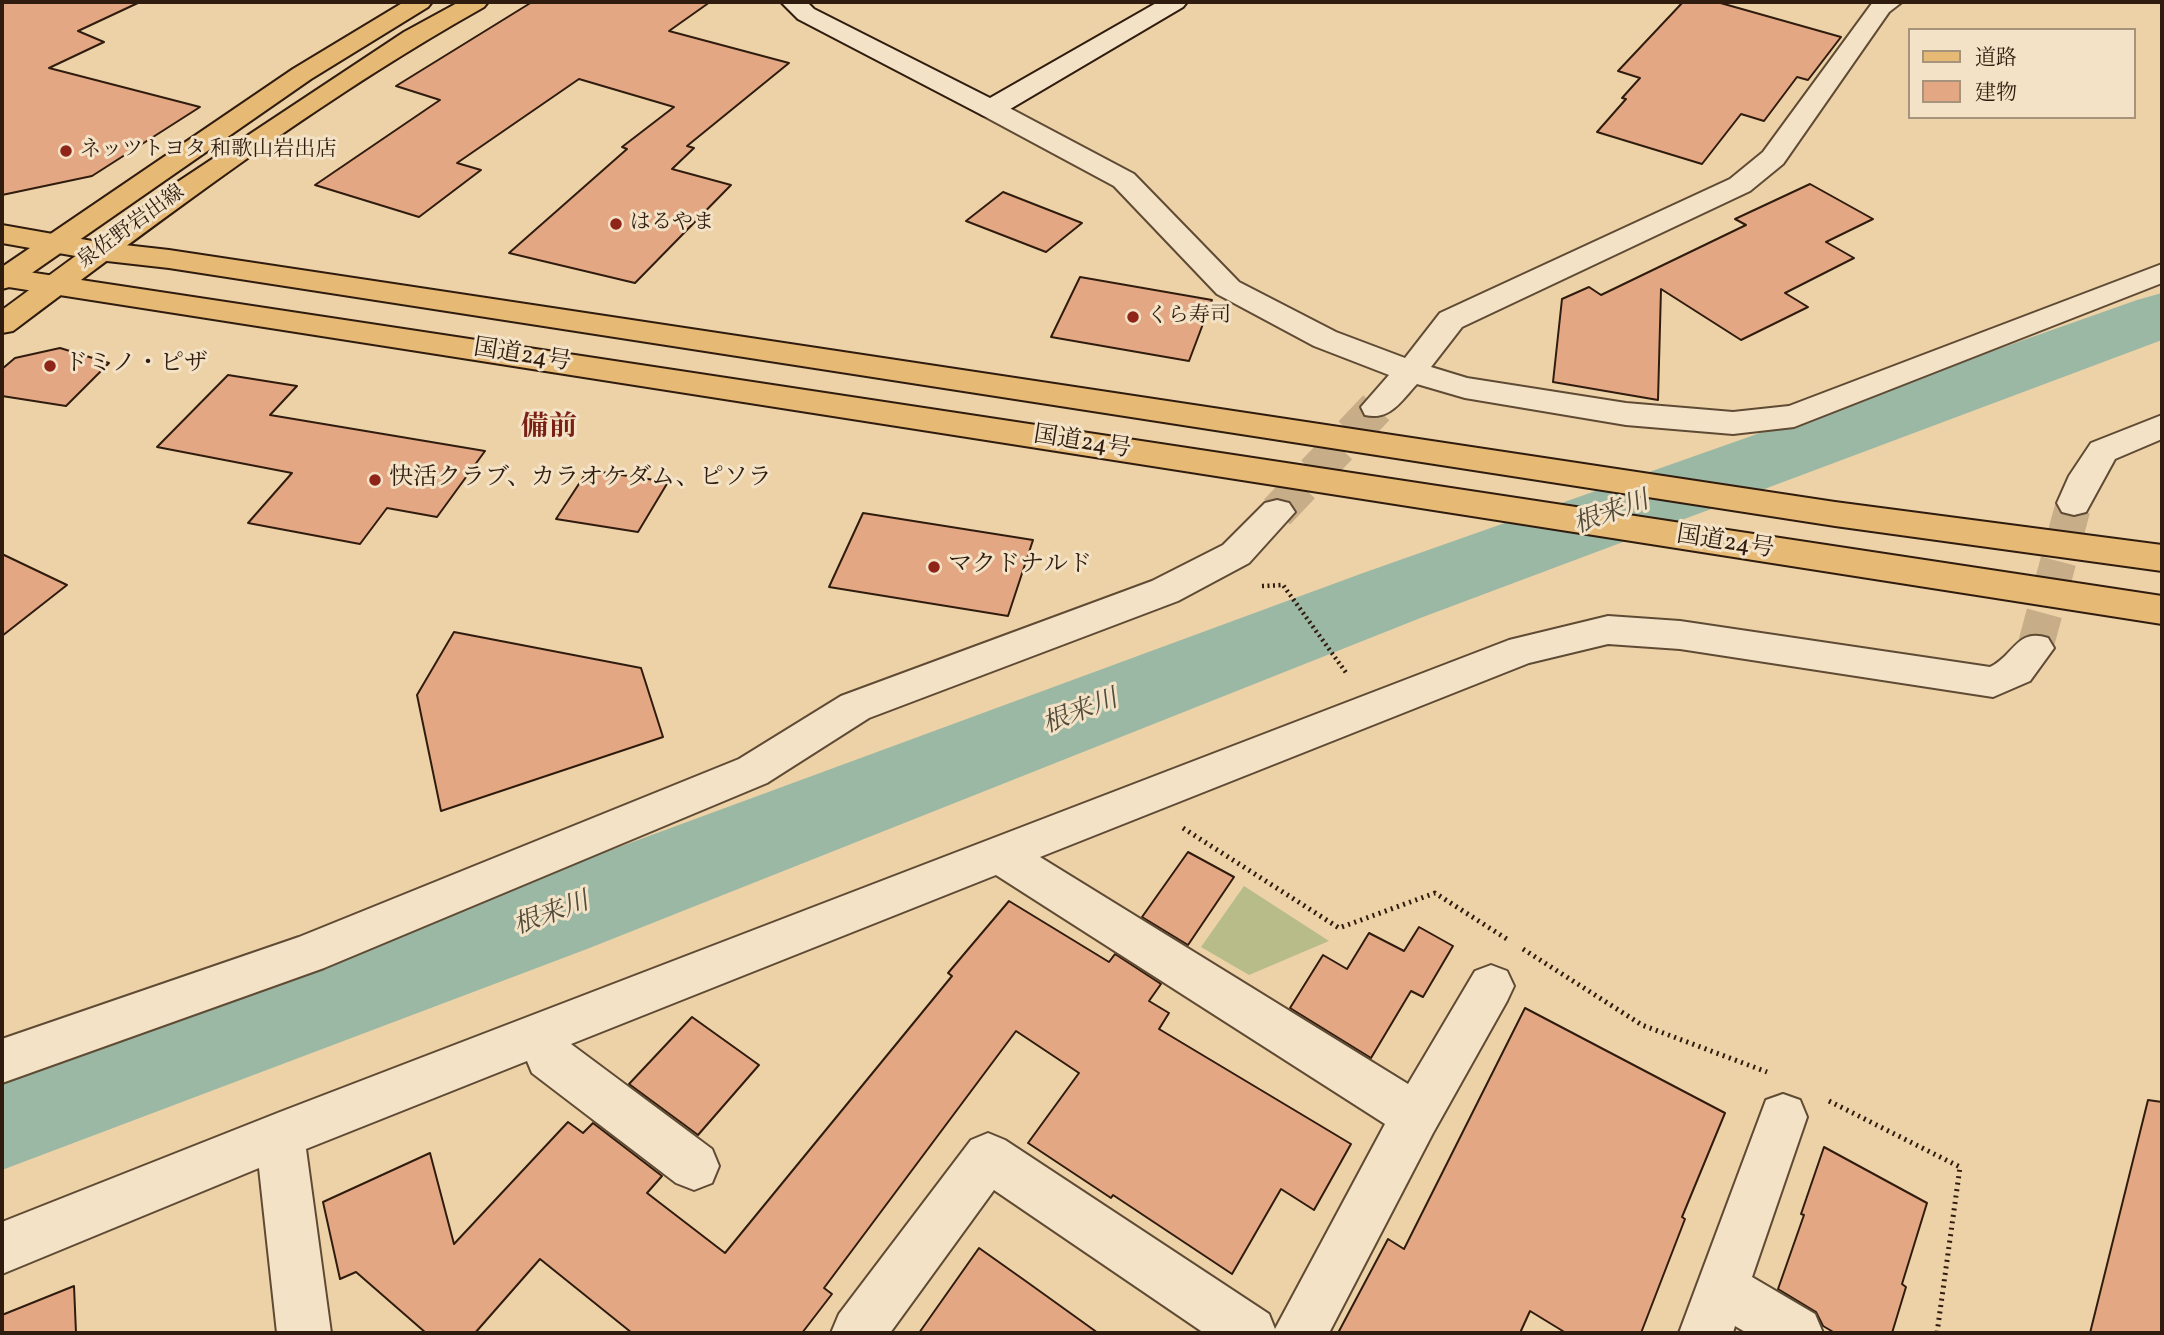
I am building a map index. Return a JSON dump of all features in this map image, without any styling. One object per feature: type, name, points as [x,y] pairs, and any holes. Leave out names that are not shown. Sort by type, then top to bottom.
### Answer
[{"type":"main road","name":"泉佐野岩出線","points":[[3,278],[302,74],[420,2]]},
{"type":"main road","name":"泉佐野岩出線","points":[[2,324],[174,197],[412,37],[476,2]]},
{"type":"main road","name":"国道24号","points":[[2,234],[98,251],[169,259],[1835,514],[2162,558]]},
{"type":"main road","name":"国道24号","points":[[3,278],[2162,610]]},
{"type":"street","points":[[793,2],[806,14],[991,108],[1124,180],[1228,288],[1325,340],[1411,372],[1465,388],[1626,414],[1733,423],[1794,416],[2162,273]]},
{"type":"street","points":[[991,108],[1174,2]]},
{"type":"street","points":[[1377,407],[1411,372],[1451,320],[1685,213],[1740,185],[1773,159],[1881,7],[1890,2]]},
{"type":"street","points":[[2074,503],[2086,476],[2103,452],[2162,426]]},
{"type":"street","points":[[2,1061],[307,954],[753,771],[855,707],[1165,591],[1236,554],[1277,512]]},
{"type":"street","points":[[2,1248],[280,1136],[1522,650],[1608,630],[1680,635],[1993,682],[2016,671],[2035,648]]},
{"type":"street","points":[[999,855],[1416,1116]]},
{"type":"street","points":[[1300,1333],[1416,1116],[1491,986]]},
{"type":"street","points":[[547,1031],[549,1057],[694,1166]]},
{"type":"street","points":[[1794,1097],[1713,1311],[1796,1333]]},
{"type":"street","points":[[280,1136],[304,1333]]},
{"type":"street","points":[[858,1333],[988,1157],[1250,1333]]},
{"type":"path","points":[[1290,597],[1373,708]]},
{"type":"path","points":[[1175,823],[1339,928],[1435,893],[1642,1025],[1794,1097],[1960,1167],[1937,1333]]},
{"type":"green space","points":[[1244,886],[1329,941],[1249,975],[1201,947]]},
{"type":"building","points":[[2,2],[140,2],[78,31],[104,42],[49,68],[200,107],[92,176],[2,195]]},
{"type":"building","points":[[532,2],[710,2],[669,31],[789,63],[687,146],[694,148],[672,169],[731,185],[635,283],[509,253],[627,149],[622,147],[674,107],[579,79],[457,163],[481,170],[419,217],[315,185],[440,100],[396,86]]},
{"type":"building","points":[[1683,2],[1717,2],[1841,37],[1808,80],[1797,77],[1764,121],[1741,114],[1702,164],[1597,132],[1626,99],[1622,98],[1640,78],[1618,71]]},
{"type":"building","points":[[1810,184],[1873,219],[1826,242],[1854,258],[1785,293],[1808,307],[1741,340],[1661,289],[1658,400],[1553,382],[1562,299],[1589,287],[1601,295],[1746,225],[1735,219]]},
{"type":"building","points":[[1003,192],[1082,223],[1046,252],[966,221]]},
{"type":"building","points":[[1080,277],[1212,300],[1189,361],[1051,337]]},
{"type":"building","points":[[60,348],[109,363],[66,406],[2,396],[2,369],[15,358]]},
{"type":"building","name":"快活クラブ、カラオケダム、ピソラ","points":[[228,375],[297,386],[270,415],[485,451],[437,517],[387,508],[360,544],[248,523],[292,473],[157,447]]},
{"type":"building","points":[[588,470],[668,482],[638,532],[556,519]]},
{"type":"building","points":[[863,513],[1033,540],[1008,616],[829,587]]},
{"type":"building","points":[[2,554],[67,585],[2,636]]},
{"type":"building","points":[[454,632],[641,668],[663,737],[441,811],[417,695]]},
{"type":"building","points":[[1188,852],[1234,877],[1188,945],[1142,917]]},
{"type":"building","points":[[1009,901],[1109,962],[1115,954],[1161,984],[1149,1001],[1169,1013],[1159,1029],[1351,1144],[1314,1210],[1281,1189],[1232,1274],[1113,1195],[1111,1198],[1028,1143],[1079,1073],[1016,1031],[824,1288],[832,1294],[802,1333],[632,1333],[540,1259],[475,1333],[426,1333],[356,1272],[340,1279],[323,1202],[430,1153],[454,1244],[568,1122],[583,1133],[593,1123],[662,1176],[647,1193],[725,1253],[952,976],[948,973]]},
{"type":"building","points":[[1419,927],[1453,946],[1423,997],[1411,991],[1371,1058],[1290,1008],[1323,955],[1347,969],[1369,933],[1404,951]]},
{"type":"building","points":[[1525,1008],[1725,1113],[1682,1217],[1685,1219],[1641,1333],[1566,1333],[1530,1311],[1520,1333],[1338,1333],[1388,1239],[1404,1249]]},
{"type":"building","points":[[692,1017],[759,1065],[698,1135],[629,1084]]},
{"type":"building","points":[[2148,1100],[2162,1102],[2162,1333],[2090,1333]]},
{"type":"building","points":[[1824,1147],[1927,1203],[1902,1284],[1906,1287],[1892,1333],[1835,1333],[1823,1326],[1816,1312],[1778,1289]]},
{"type":"building","points":[[979,1248],[1027,1282],[1098,1333],[919,1333]]},
{"type":"building","points":[[74,1286],[76,1333],[2,1333],[2,1315]]},
{"type":"waterway","name":"根来川","points":[[2,1116],[551,917],[1393,595],[2162,315]]},
{"type":"tunnel","points":[[1277,512],[1377,407]]},
{"type":"tunnel","points":[[2035,648],[2074,503]]},
{"type":"place","name":"ネッツトヨタ 和歌山岩出店","points":[[66,151]]},
{"type":"place","name":"はるやま","points":[[616,224]]},
{"type":"place","name":"くら寿司","points":[[1133,317]]},
{"type":"place","name":"ドミノ・ピザ","points":[[50,366]]},
{"type":"place","name":"快活クラブ、カラオケダム、ピソラ","points":[[375,480]]},
{"type":"place","name":"マクドナルド","points":[[934,567]]},
{"type":"district","name":"備前","points":[[549,430]]}]
